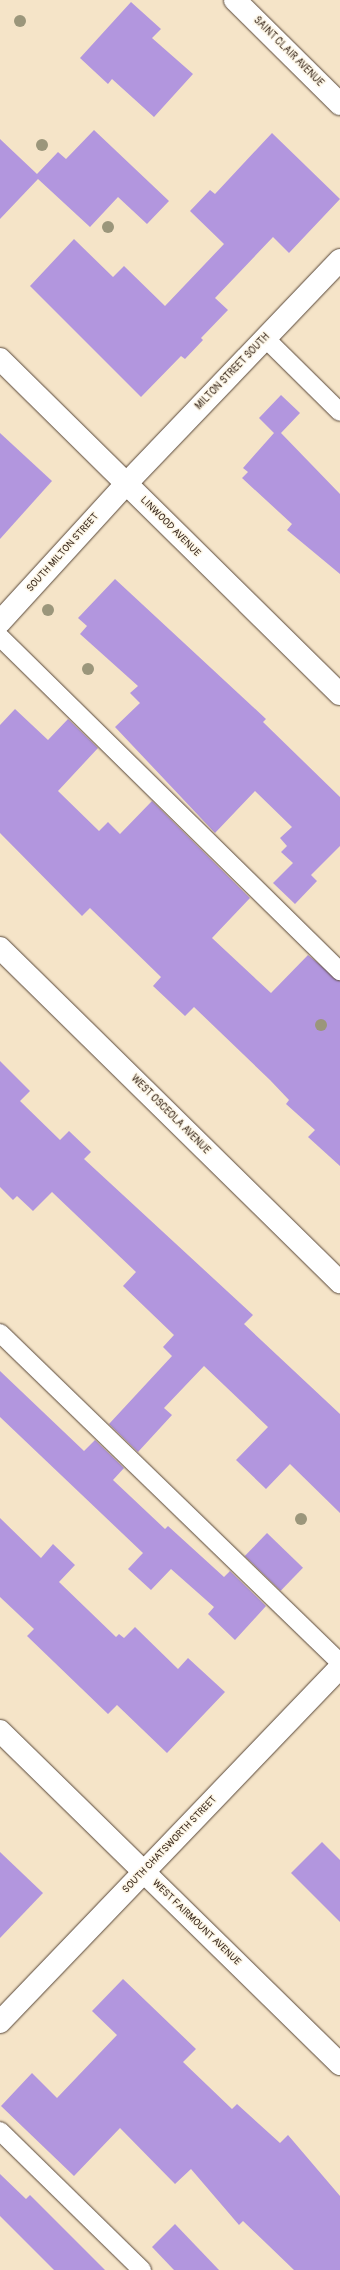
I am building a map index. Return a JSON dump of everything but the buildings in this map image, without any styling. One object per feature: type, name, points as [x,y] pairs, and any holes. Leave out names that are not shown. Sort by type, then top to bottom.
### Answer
[{"type":"street","name":"SAINT CLAIR AVENUE","points":[[235,0],[340,104]]},
{"type":"street","name":"MILTON STREET SOUTH","points":[[126,484],[340,260]]},
{"type":"street","name":"LINWOOD AVENUE","points":[[0,359],[340,694]]},
{"type":"street","name":"SOUTH MILTON STREET","points":[[0,622],[126,484]]},
{"type":"street","name":"WEST OSCEOLA AVENUE","points":[[0,948],[340,1282]]},
{"type":"street","name":"SOUTH CHATSWORTH STREET","points":[[0,2022],[340,1667]]},
{"type":"street","name":"WEST FAIRMOUNT AVENUE","points":[[0,1731],[340,2064]]},
{"type":"lane","points":[[265,338],[340,412]]},
{"type":"lane","points":[[0,637],[340,971]]},
{"type":"lane","points":[[0,1333],[340,1663]]},
{"type":"lane","points":[[0,2131],[142,2270]]}]
